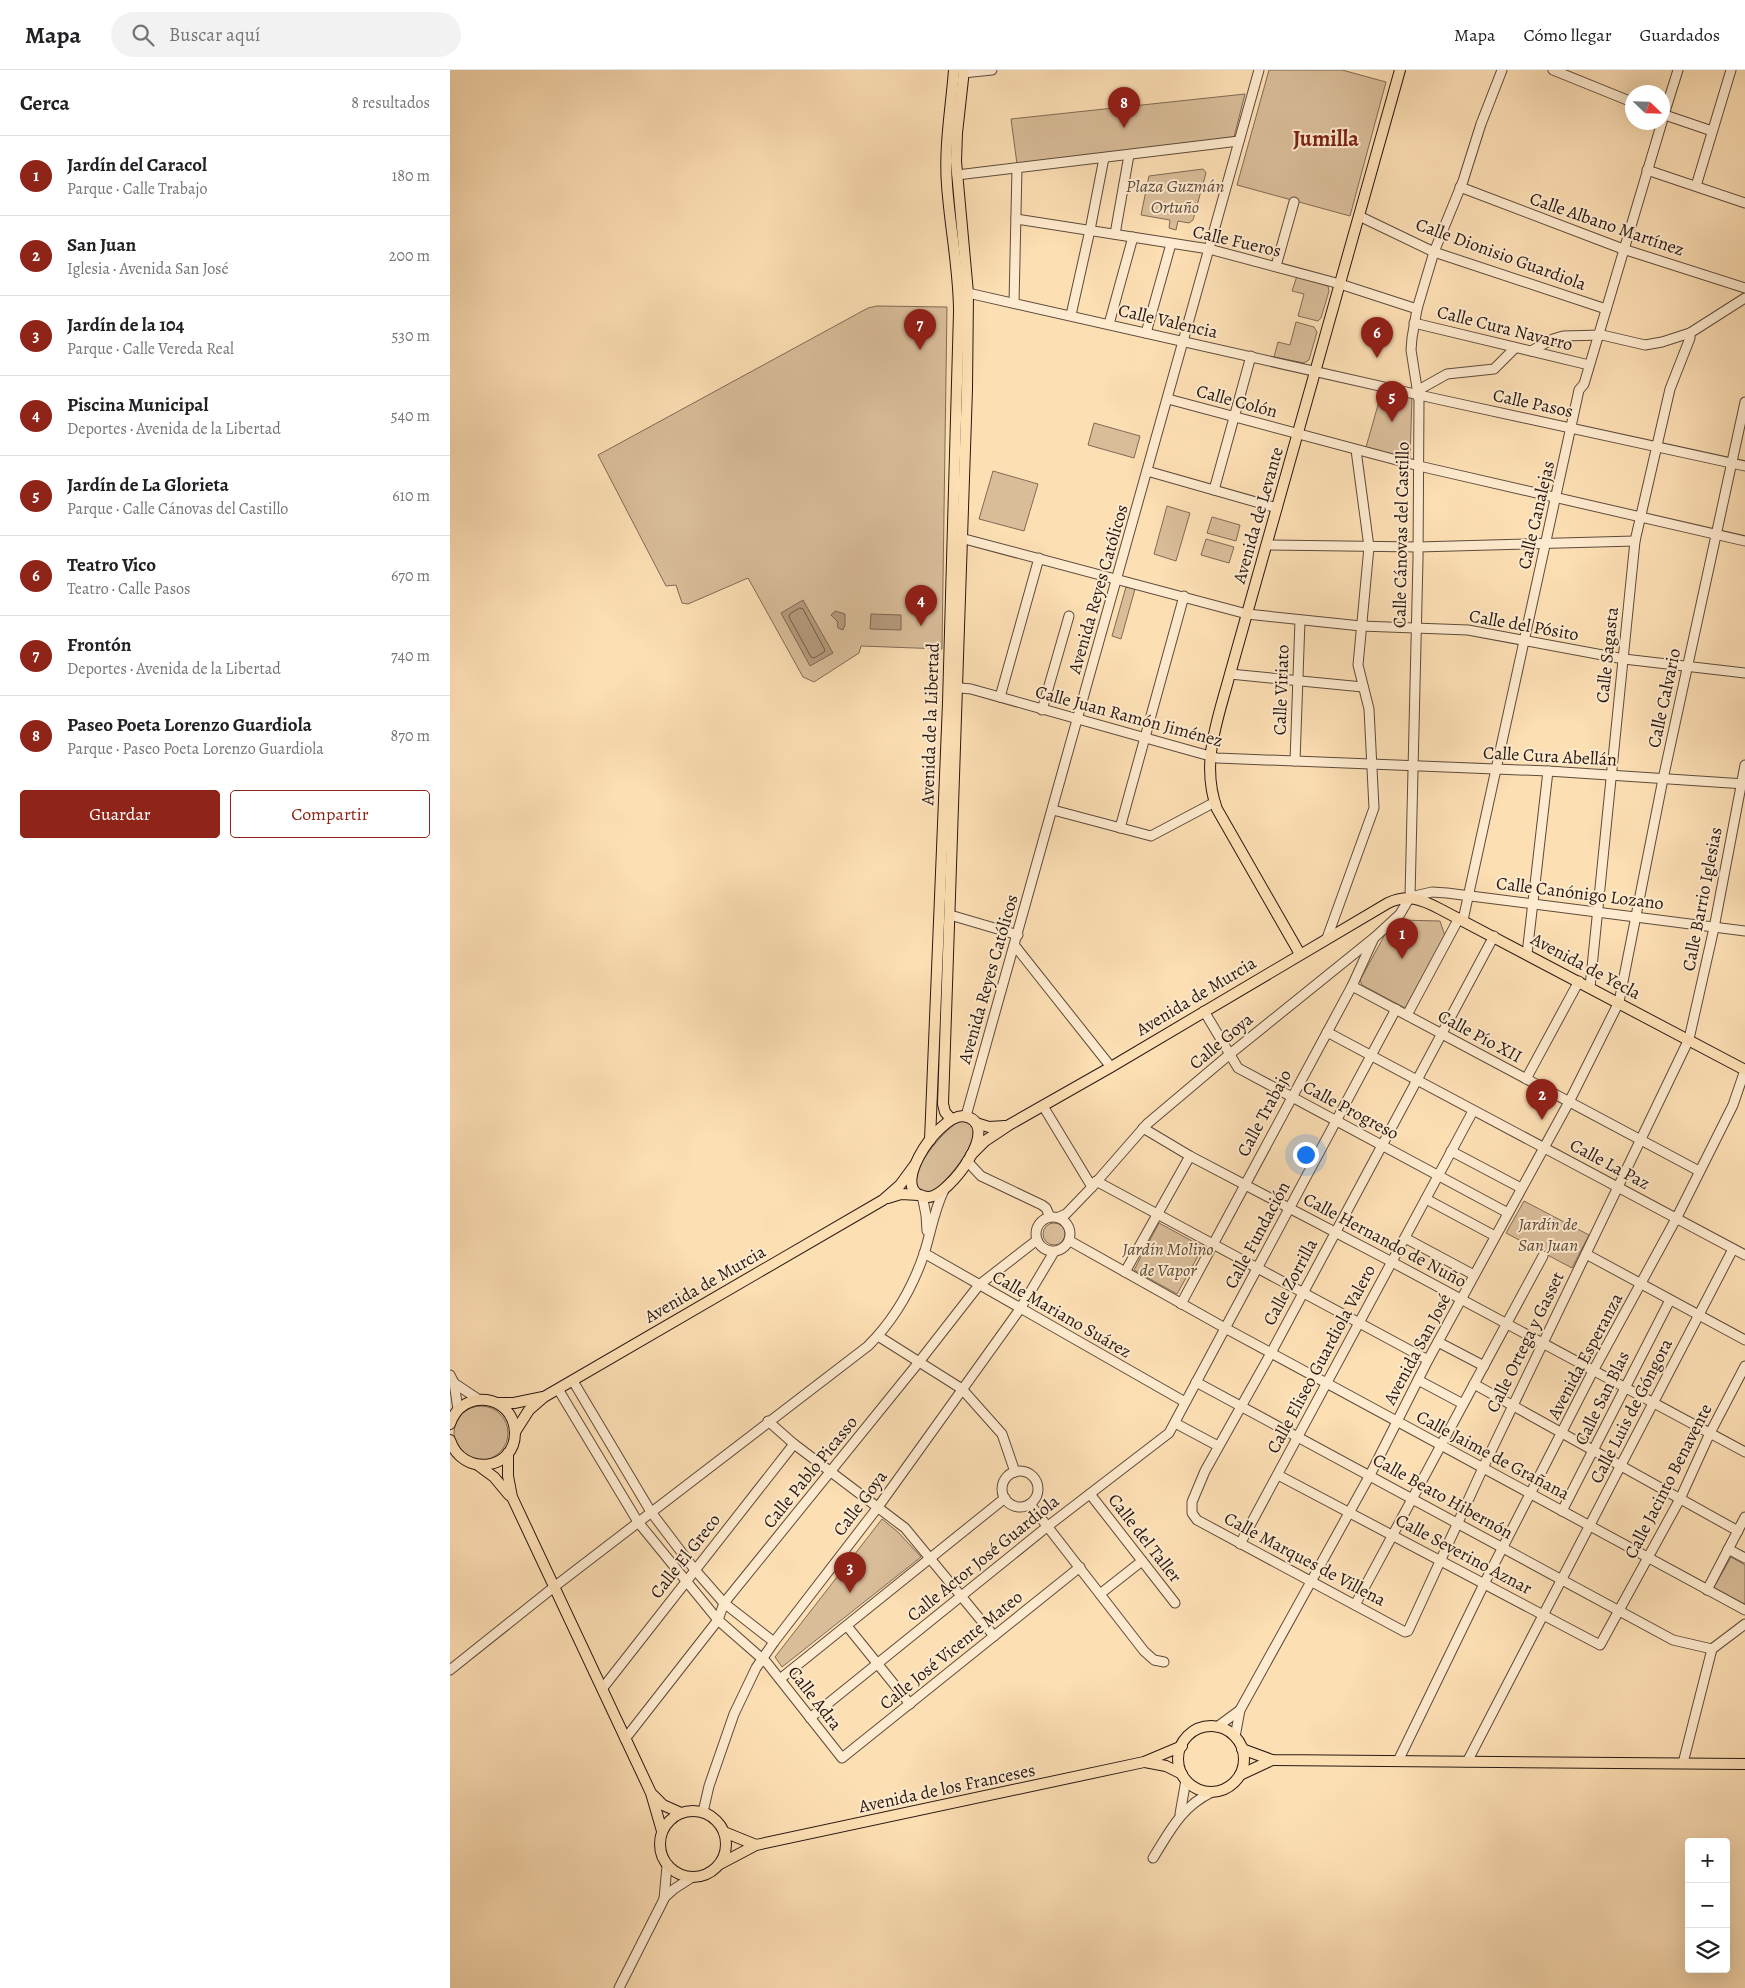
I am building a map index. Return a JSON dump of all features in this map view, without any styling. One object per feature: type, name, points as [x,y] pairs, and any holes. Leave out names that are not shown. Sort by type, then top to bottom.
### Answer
[{"type":"main road","name":"Avenida de Levante","points":[[1300,954],[1236,845],[1215,802],[1210,783],[1209,757],[1230,674],[1400,70]]},
{"type":"main road","points":[[951,1118],[945,1112],[944,1104],[950,916],[953,687],[957,537],[967,407],[964,293],[956,176],[960,71]]},
{"type":"main road","points":[[960,71],[945,149],[947,186],[964,293]]},
{"type":"main road","name":"Avenida de la Libertad","points":[[930,1140],[953,687]]},
{"type":"main road","name":"Avenida de Murcia","points":[[969,1158],[986,1141],[1005,1128],[1388,903],[1410,897]]},
{"type":"main road","name":"Avenida de Yecla","points":[[1410,897],[1424,901],[1494,936],[1745,1070]]},
{"type":"main road","points":[[966,1116],[976,1124],[979,1129],[979,1136],[969,1158],[944,1190],[931,1197],[901,1194],[883,1200],[900,1185],[930,1140],[951,1118],[966,1116]]},
{"type":"main road","points":[[976,1124],[1005,1128]]},
{"type":"main road","points":[[914,1166],[911,1185],[920,1195]]},
{"type":"main road","name":"Avenida de Murcia","points":[[512,1497],[508,1476],[508,1453],[512,1446],[515,1432],[529,1410],[544,1397],[883,1200]]},
{"type":"main road","name":"Avenida de Murcia","points":[[478,1399],[498,1403],[514,1403],[544,1397]]},
{"type":"main road","points":[[450,1424],[458,1410],[466,1403],[478,1399]]},
{"type":"main road","points":[[498,1403],[507,1410],[513,1420],[515,1432]]},
{"type":"main road","points":[[450,1440],[452,1448],[460,1457],[494,1477],[512,1497],[651,1793],[662,1831]]},
{"type":"main road","points":[[450,1461],[474,1464],[495,1462],[508,1453]]},
{"type":"main road","points":[[1144,1762],[1166,1766],[1184,1777],[1197,1789],[1212,1792],[1223,1790],[1233,1784],[1240,1775],[1244,1758],[1242,1749],[1235,1737],[1216,1727],[1206,1727],[1188,1737],[1179,1755],[1179,1765],[1184,1777]]},
{"type":"main road","points":[[1144,1762],[1182,1746]]},
{"type":"main road","points":[[1242,1749],[1272,1760],[1745,1764]]},
{"type":"main road","points":[[1240,1775],[1272,1760]]},
{"type":"main road","name":"Avenida de los Franceses","points":[[720,1864],[756,1845],[1144,1762]]},
{"type":"main road","points":[[651,1793],[663,1806],[680,1813]]},
{"type":"main road","points":[[688,1811],[703,1812],[712,1816],[719,1823],[724,1832],[726,1848],[720,1864],[707,1875],[691,1878],[682,1876],[667,1866],[659,1849],[662,1831],[666,1823],[680,1813],[688,1811]]},
{"type":"main road","points":[[724,1832],[756,1845]]},
{"type":"street","points":[[960,71],[992,70]]},
{"type":"street","name":"Avenida Reyes Católicos","points":[[966,1116],[1259,70]]},
{"type":"street","name":"Calle Cánovas del Castillo","points":[[1410,897],[1419,466],[1419,401],[1411,350],[1414,323],[1434,252],[1460,188],[1481,124],[1502,70]]},
{"type":"street","points":[[1553,70],[1625,99]]},
{"type":"street","name":"Calle Canalejas","points":[[1670,96],[1678,70]]},
{"type":"street","points":[[1696,186],[1731,70]]},
{"type":"street","points":[[1670,120],[1712,131]]},
{"type":"street","name":"Calle Canalejas","points":[[1407,1015],[1461,919],[1469,895],[1579,390],[1584,384],[1659,130]]},
{"type":"street","points":[[956,176],[1239,142]]},
{"type":"street","points":[[1116,234],[1130,155]]},
{"type":"street","points":[[1071,315],[1104,158]]},
{"type":"street","points":[[1014,303],[1017,168]]},
{"type":"street","points":[[1647,170],[1745,203]]},
{"type":"street","name":"Calle Albano Martínez","points":[[1460,188],[1623,248],[1745,288]]},
{"type":"street","points":[[1276,266],[1294,202]]},
{"type":"street","name":"Calle Dionisio Guardiola","points":[[1359,216],[1434,252],[1606,309]]},
{"type":"street","name":"Calle Fueros","points":[[1016,219],[1209,249],[1340,284],[1417,309]]},
{"type":"street","points":[[1109,324],[1133,237]]},
{"type":"street","points":[[1146,333],[1171,244]]},
{"type":"street","name":"Calle Valencia","points":[[964,293],[1315,370]]},
{"type":"street","points":[[1531,351],[1558,337],[1598,335],[1645,345],[1690,333],[1745,298]]},
{"type":"street","name":"Calle Cura Navarro","points":[[1414,323],[1589,365]]},
{"type":"street","name":"Calle Sagasta","points":[[1590,987],[1635,541],[1670,389],[1690,338],[1690,333]]},
{"type":"street","points":[[1418,394],[1422,388],[1447,374],[1494,369],[1515,348]]},
{"type":"street","points":[[1214,490],[1251,356]]},
{"type":"street","name":"Calle Pasos","points":[[1315,370],[1745,466]]},
{"type":"street","name":"Calle Colón","points":[[1168,399],[1297,435],[1419,466],[1745,541]]},
{"type":"street","name":"Calle Calvario","points":[[1619,1002],[1663,779],[1745,402]]},
{"type":"street","points":[[1327,938],[1374,808],[1369,709],[1358,666],[1369,547],[1356,450]]},
{"type":"street","points":[[1148,471],[1277,508]]},
{"type":"street","name":"Calle del Pósito","points":[[957,537],[1247,614],[1361,626],[1468,630],[1624,659],[1745,673]]},
{"type":"street","points":[[1266,545],[1418,547],[1635,541]]},
{"type":"street","points":[[1000,697],[1039,558]]},
{"type":"street","points":[[1120,828],[1184,596]]},
{"type":"street","points":[[1042,710],[1069,616]]},
{"type":"street","name":"Calle Viriato","points":[[1294,761],[1300,620]]},
{"type":"street","points":[[1230,674],[1364,687]]},
{"type":"street","name":"Calle Juan Ramón Jiménez","points":[[953,687],[971,689],[1209,757],[1413,766]]},
{"type":"street","name":"Calle Barrio Iglesias","points":[[1689,1039],[1714,928],[1743,784],[1745,765]]},
{"type":"street","name":"Calle Cura Abellán","points":[[1413,766],[1548,771],[1743,784]]},
{"type":"street","points":[[1527,954],[1548,771]]},
{"type":"street","points":[[1053,810],[1152,836],[1215,802]]},
{"type":"street","name":"Calle Canónigo Lozano","points":[[1410,897],[1432,892],[1469,895],[1745,931]]},
{"type":"street","name":"Calle Goya","points":[[1054,1217],[1066,1214],[1142,1128],[1375,937],[1400,914],[1410,897]]},
{"type":"street","points":[[950,916],[1018,935]]},
{"type":"street","name":"Calle Zorrilla","points":[[1192,1513],[1195,1493],[1218,1446],[1271,1353],[1494,936]]},
{"type":"street","name":"Calle Trabajo","points":[[1181,1304],[1352,986],[1375,937]]},
{"type":"street","points":[[1015,946],[1111,1067]]},
{"type":"street","points":[[1526,1079],[1579,980]]},
{"type":"street","name":"Calle Pío XII","points":[[1352,986],[1699,1172]]},
{"type":"street","name":"Avenida San José","points":[[1235,1737],[1240,1710],[1370,1475],[1428,1360],[1544,1147],[1619,1002]]},
{"type":"street","name":"Calle Fundación","points":[[1175,1423],[1396,1009]]},
{"type":"street","name":"Calle Progreso","points":[[1204,1011],[1238,1068],[1508,1212]]},
{"type":"street","name":"Calle La Paz","points":[[1326,1032],[1619,1186],[1745,1255]]},
{"type":"street","name":"Calle Ortega y Gasset","points":[[1405,1632],[1408,1631],[1512,1406],[1689,1039]]},
{"type":"street","name":"Avenida Esperanza","points":[[1398,1761],[1484,1584],[1532,1494],[1593,1371],[1677,1217],[1733,1106],[1745,1070]]},
{"type":"street","points":[[1043,1106],[1094,1184],[1157,1214],[1428,1360]]},
{"type":"street","name":"Calle Eliseo Guardiola Valero","points":[[1240,1544],[1473,1110]]},
{"type":"street","name":"Calle Hernando de Nuño","points":[[1142,1128],[1190,1156],[1462,1299],[1506,1325],[1745,1452]]},
{"type":"street","points":[[1451,1151],[1521,1188]]},
{"type":"street","points":[[1125,1272],[1190,1156]]},
{"type":"street","points":[[969,1158],[980,1176],[1042,1205],[1054,1217],[1069,1226],[1070,1241],[1062,1249],[1054,1252],[1042,1247],[1037,1240],[1037,1227],[1040,1222],[1054,1217]]},
{"type":"street","points":[[450,1670],[768,1421],[868,1346],[892,1320],[903,1302],[924,1253],[938,1202],[944,1190]]},
{"type":"street","points":[[920,1195],[926,1215],[928,1238]]},
{"type":"street","points":[[1426,1199],[1495,1236]]},
{"type":"street","points":[[1405,1238],[1474,1275]]},
{"type":"street","name":"Calle Pablo Picasso","points":[[626,1739],[718,1620],[724,1603],[979,1285],[1037,1240]]},
{"type":"street","name":"Calle Jaime de Grañana","points":[[1070,1241],[1181,1304],[1745,1610]]},
{"type":"street","name":"Calle Luis de Góngora","points":[[1467,1762],[1733,1249]]},
{"type":"street","name":"Calle Goya","points":[[703,1812],[709,1786],[734,1714],[762,1658],[878,1507],[1020,1309],[1054,1252]]},
{"type":"street","name":"Calle Mariano Suárez","points":[[924,1253],[1185,1402]]},
{"type":"street","points":[[1586,1254],[1745,1340]]},
{"type":"street","points":[[1355,1605],[1543,1256]]},
{"type":"street","name":"Calle San Blas","points":[[1562,1511],[1670,1300]]},
{"type":"street","points":[[878,1336],[962,1390],[1002,1434],[1014,1472]]},
{"type":"street","points":[[1438,1342],[1484,1366]]},
{"type":"street","name":"Calle Jacinto Benavente","points":[[1620,1611],[1680,1499],[1710,1433],[1745,1366]]},
{"type":"street","points":[[452,1379],[478,1399]]},
{"type":"street","points":[[452,1379],[458,1410]]},
{"type":"street","points":[[1418,1380],[1463,1404]]},
{"type":"street","points":[[573,1381],[651,1512],[695,1570],[724,1603],[774,1642]]},
{"type":"street","name":"Calle Beato Hibernón","points":[[1196,1382],[1673,1640],[1712,1649]]},
{"type":"street","points":[[1474,1384],[1738,1531]]},
{"type":"street","name":"Calle Adra","points":[[558,1389],[638,1522],[718,1620],[762,1658],[842,1758]]},
{"type":"street","points":[[768,1421],[794,1444],[905,1528],[994,1636]]},
{"type":"street","points":[[1175,1423],[1218,1446]]},
{"type":"street","name":"Calle Actor José Guardiola","points":[[810,1718],[1048,1526],[1169,1434],[1175,1423]]},
{"type":"street","name":"Calle El Greco","points":[[602,1689],[794,1444]]},
{"type":"street","points":[[1014,1472],[1027,1472],[1036,1481],[1038,1493],[1030,1504],[1017,1506],[1005,1498],[1003,1486],[1005,1480],[1014,1472]]},
{"type":"street","name":"Calle Severino Aznar","points":[[1278,1475],[1600,1644],[1620,1611]]},
{"type":"street","name":"Calle del Taller","points":[[1090,1494],[1175,1603]]},
{"type":"street","points":[[780,1679],[1005,1498]]},
{"type":"street","points":[[1030,1504],[1144,1651],[1154,1660],[1164,1662]]},
{"type":"street","name":"Calle Marques de Villena","points":[[1192,1513],[1197,1520],[1405,1632]]},
{"type":"street","points":[[1707,1590],[1745,1517]]},
{"type":"street","points":[[1728,1549],[1745,1558]]},
{"type":"street","points":[[1100,1594],[1142,1561]]},
{"type":"street","name":"Calle José Vicente Mateo","points":[[842,1758],[1080,1567]]},
{"type":"street","points":[[1683,1763],[1712,1649],[1745,1624]]},
{"type":"street","points":[[847,1626],[910,1704]]},
{"type":"street","name":"Avenida San José","points":[[1216,1727],[1240,1710]]},
{"type":"street","points":[[1178,1818],[1185,1793],[1184,1777]]},
{"type":"street","points":[[1153,1858],[1178,1818],[1188,1807],[1212,1792]]},
{"type":"street","points":[[664,1899],[667,1866]]},
{"type":"street","points":[[619,1988],[664,1899],[674,1888],[691,1878]]},
{"type":"green space","points":[[1269,70],[1342,70],[1386,82],[1350,216],[1237,185]]},
{"type":"green space","points":[[1245,94],[1234,137],[1017,164],[1011,119]]},
{"type":"green space","name":"Plaza Guzmán Ortuño","points":[[1203,169],[1206,173],[1193,220],[1189,223],[1178,221],[1176,230],[1169,228],[1170,220],[1141,215],[1149,176]]},
{"type":"green space","points":[[1297,276],[1328,286],[1329,291],[1321,318],[1318,321],[1298,316],[1304,294],[1292,291]]},
{"type":"green space","points":[[877,306],[947,307],[942,649],[861,646],[859,653],[814,682],[803,677],[748,578],[688,604],[682,603],[676,585],[666,586],[598,455],[868,308]]},
{"type":"green space","points":[[1296,322],[1314,327],[1317,332],[1309,360],[1304,363],[1274,357],[1278,342],[1290,345]]},
{"type":"green space","points":[[1382,391],[1412,398],[1410,459],[1366,447]]},
{"type":"green space","points":[[1094,423],[1140,436],[1134,458],[1088,445]]},
{"type":"green space","points":[[993,471],[1038,484],[1024,531],[979,519]]},
{"type":"green space","points":[[1167,506],[1190,513],[1176,561],[1154,554]]},
{"type":"green space","points":[[1212,517],[1240,525],[1236,541],[1207,533]]},
{"type":"green space","points":[[1206,539],[1234,547],[1229,563],[1201,555]]},
{"type":"green space","points":[[1126,587],[1135,589],[1121,639],[1112,636]]},
{"type":"green space","points":[[1400,920],[1440,921],[1445,936],[1405,1008],[1362,985],[1360,980],[1388,929]]},
{"type":"green space","points":[[960,1121],[970,1125],[974,1132],[972,1141],[959,1164],[937,1189],[929,1192],[923,1191],[917,1185],[916,1177],[920,1166],[936,1143],[953,1125]]},
{"type":"green space","name":"Jardín de San Juan","points":[[1524,1201],[1589,1235],[1572,1268],[1506,1233]]},
{"type":"green space","points":[[1050,1223],[1058,1223],[1065,1230],[1065,1238],[1058,1245],[1050,1245],[1043,1238],[1043,1230]]},
{"type":"green space","name":"Jardín Molino de Vapor","points":[[1159,1223],[1203,1247],[1177,1294],[1134,1270]]},
{"type":"green space","points":[[476,1406],[486,1406],[496,1410],[504,1418],[508,1433],[504,1448],[496,1456],[486,1460],[476,1460],[466,1456],[458,1448],[454,1438],[454,1428],[458,1418],[466,1410]]},
{"type":"green space","points":[[882,1519],[898,1532],[921,1557],[782,1667],[775,1657]]},
{"type":"green space","points":[[1731,1557],[1745,1565],[1745,1606],[1713,1589]]},
{"type":"water","points":[[803,600],[833,653],[810,666],[781,613]]},
{"type":"water","points":[[835,611],[845,614],[843,630],[838,628],[837,621],[831,615]]},
{"type":"water","points":[[871,614],[901,615],[901,630],[870,629]]},
{"type":"place","name":"Paseo Poeta Lorenzo Guardiola","points":[[1124,128]]},
{"type":"place","name":"Frontón","points":[[920,350]]},
{"type":"place","name":"Teatro Vico","points":[[1377,358]]},
{"type":"place","name":"Jardín de La Glorieta","points":[[1392,422]]},
{"type":"place","name":"Piscina Municipal","points":[[921,626]]},
{"type":"place","name":"Jardín del Caracol","points":[[1402,959]]},
{"type":"place","name":"San Juan","points":[[1542,1120]]},
{"type":"place","name":"Jardín de la 104","points":[[850,1593]]},
{"type":"district","name":"Jumilla","points":[[1326,138]]}]
